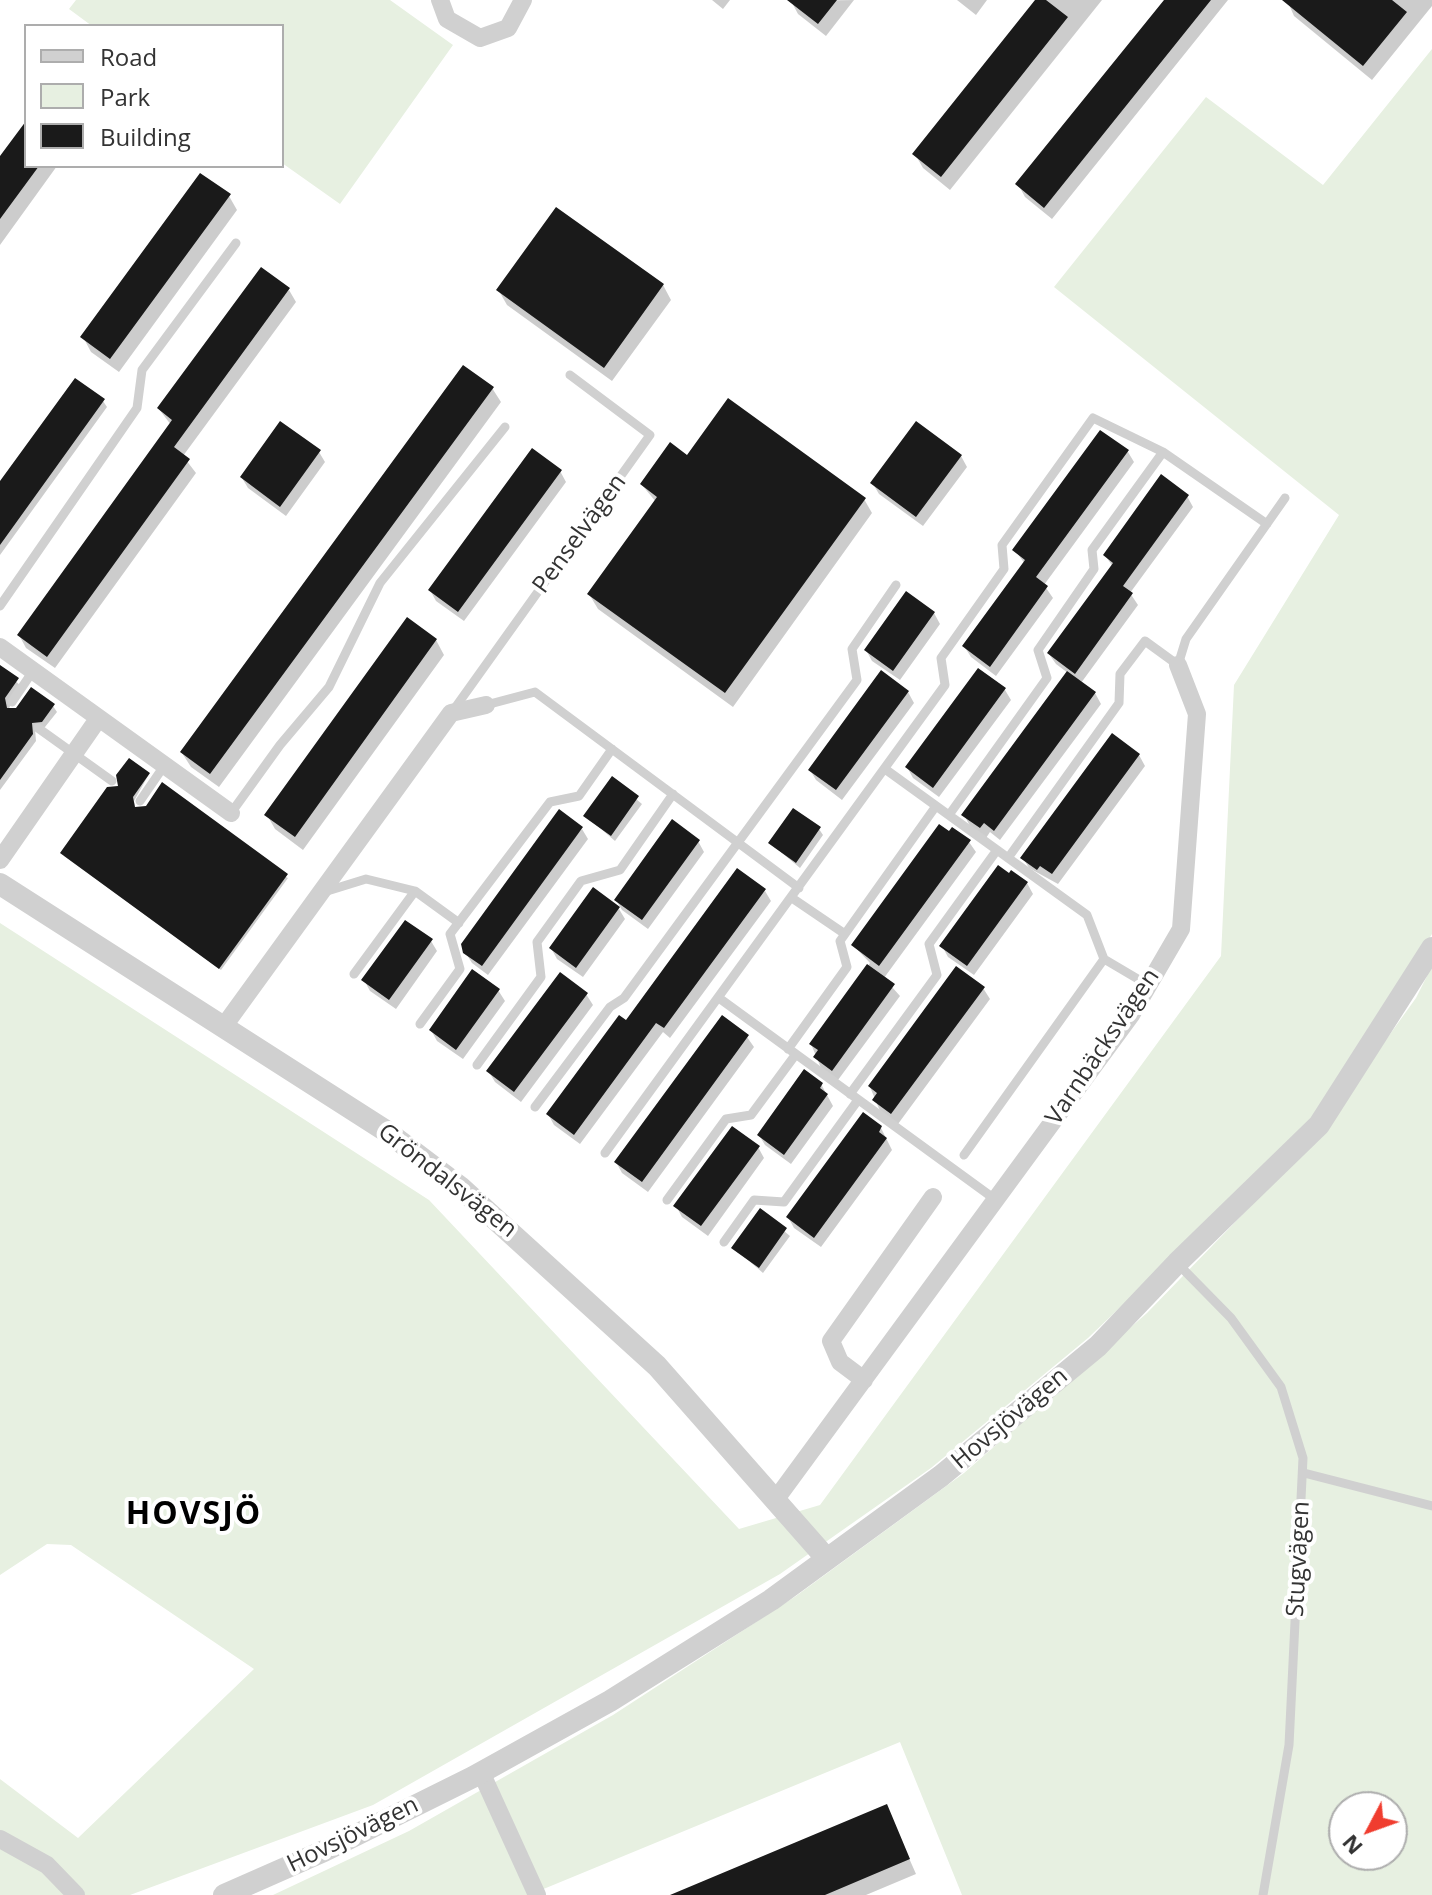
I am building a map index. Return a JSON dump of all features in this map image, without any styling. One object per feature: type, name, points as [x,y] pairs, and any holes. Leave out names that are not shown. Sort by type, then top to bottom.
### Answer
[{"type":"street","points":[[440,0],[447,19],[480,38],[508,28],[523,0]]},
{"type":"street","points":[[0,647],[231,813]]},
{"type":"street","name":"Varnbäcksvägen","points":[[776,1499],[1131,1015],[1181,929],[1197,714],[1178,665]]},
{"type":"street","points":[[451,713],[486,705]]},
{"type":"street","name":"Penselvägen","points":[[224,1026],[451,713]]},
{"type":"street","points":[[0,860],[98,719]]},
{"type":"street","name":"Gröndalsvägen","points":[[0,884],[386,1131],[526,1244],[657,1366],[827,1559]]},
{"type":"street","name":"Hovsjövägen","points":[[224,1895],[324,1851],[481,1772],[610,1701],[771,1600],[941,1476],[1098,1346],[1177,1263],[1319,1125],[1432,948]]},
{"type":"street","points":[[864,1380],[840,1362],[831,1341],[933,1197]]},
{"type":"street","points":[[481,1772],[537,1895]]},
{"type":"street","points":[[0,1839],[47,1865],[76,1895]]},
{"type":"lane","points":[[0,606],[137,408],[142,370],[236,243]]},
{"type":"lane","name":"Penselvägen","points":[[451,713],[650,435],[570,375]]},
{"type":"lane","points":[[605,1153],[945,685],[941,658],[1004,569],[1002,545],[1093,418],[1163,452],[1267,524]]},
{"type":"lane","points":[[231,813],[280,745],[329,687],[380,583],[505,427]]},
{"type":"lane","points":[[949,815],[1047,678],[1038,650],[1094,569],[1092,550],[1163,452]]},
{"type":"lane","points":[[1008,858],[1119,703],[1120,674],[1145,641],[1178,665],[1186,639],[1285,498]]},
{"type":"lane","points":[[535,1107],[610,1007],[624,998],[857,680],[852,649],[896,585]]},
{"type":"lane","points":[[12,702],[33,671]]},
{"type":"lane","points":[[486,705],[535,692],[799,888]]},
{"type":"lane","points":[[38,728],[112,781]]},
{"type":"lane","points":[[420,1024],[460,969],[450,934],[550,802],[579,796],[612,749]]},
{"type":"lane","points":[[140,801],[164,766]]},
{"type":"lane","points":[[885,769],[1087,915],[1104,959],[1148,985]]},
{"type":"lane","points":[[477,1065],[541,977],[537,942],[581,881],[620,870],[673,794]]},
{"type":"lane","points":[[667,1200],[726,1119],[751,1115],[847,967],[840,941],[936,806]]},
{"type":"lane","points":[[724,1242],[754,1200],[784,1202],[937,975],[929,944],[997,850]]},
{"type":"lane","points":[[321,893],[366,879],[415,891],[459,923]]},
{"type":"lane","points":[[354,974],[415,891]]},
{"type":"lane","points":[[792,898],[845,934]]},
{"type":"lane","points":[[964,1155],[1104,959]]},
{"type":"lane","points":[[719,998],[996,1200]]},
{"type":"lane","name":"Stugvägen","points":[[1177,1263],[1231,1318],[1281,1387],[1303,1458],[1289,1745],[1263,1895]]},
{"type":"lane","points":[[1304,1473],[1432,1506]]},
{"type":"green space","points":[[76,0],[390,0],[453,45],[340,204],[284,164],[284,24],[89,24],[69,9]]},
{"type":"green space","points":[[1432,49],[1432,934],[1306,1130],[1088,1338],[931,1468],[780,1574],[373,1805],[130,1895],[0,1895],[0,1779],[78,1838],[254,1669],[71,1545],[47,1544],[0,1575],[0,923],[429,1200],[739,1529],[820,1505],[1221,956],[1234,685],[1339,515],[1054,287],[1206,97],[1323,185]]},
{"type":"green space","points":[[1432,966],[1432,1895],[962,1895],[900,1742],[529,1895],[273,1895],[409,1831],[613,1715],[796,1596],[964,1473],[1147,1313],[1311,1144],[1416,998]]},
{"type":"building","points":[[787,0],[837,0],[818,24]]},
{"type":"building","points":[[1035,0],[1046,0],[1068,17],[941,177],[912,154]]},
{"type":"building","points":[[1164,0],[1211,0],[1044,208],[1015,184]]},
{"type":"building","points":[[1282,0],[1392,0],[1407,12],[1363,66]]},
{"type":"building","points":[[24,124],[24,168],[38,168],[0,219],[0,156]]},
{"type":"building","points":[[200,173],[231,194],[110,359],[80,337]]},
{"type":"building","points":[[556,207],[664,284],[604,368],[496,290]]},
{"type":"building","points":[[261,267],[290,288],[174,447],[190,459],[47,657],[17,635],[172,420],[157,408]]},
{"type":"building","points":[[463,365],[494,387],[210,774],[180,752]]},
{"type":"building","points":[[75,378],[105,399],[0,545],[0,481]]},
{"type":"building","points":[[728,398],[866,498],[725,693],[587,594],[657,497],[640,484],[670,442],[687,455]]},
{"type":"building","points":[[280,421],[321,450],[280,507],[240,477]]},
{"type":"building","points":[[916,421],[962,455],[916,517],[870,483]]},
{"type":"building","points":[[1100,430],[1129,450],[1036,577],[1048,586],[990,667],[962,646],[1025,560],[1012,550]]},
{"type":"building","points":[[532,448],[562,470],[458,612],[428,590]]},
{"type":"building","points":[[1161,474],[1189,495],[1123,586],[1133,593],[1075,674],[1047,653],[1113,563],[1103,555]]},
{"type":"building","points":[[906,591],[935,612],[893,671],[864,650]]},
{"type":"building","points":[[407,617],[437,639],[295,837],[264,815]]},
{"type":"building","points":[[0,665],[19,678],[5,698],[7,708],[16,708],[31,687],[55,704],[42,722],[32,723],[33,734],[0,780]]},
{"type":"building","points":[[978,668],[1006,688],[933,788],[905,767]]},
{"type":"building","points":[[881,670],[909,691],[836,790],[808,770]]},
{"type":"building","points":[[1067,671],[1096,692],[994,831],[984,823],[980,828],[961,815]]},
{"type":"building","points":[[1112,733],[1140,754],[1052,874],[1040,866],[1037,870],[1020,858]]},
{"type":"building","points":[[129,758],[150,773],[133,797],[135,807],[146,806],[162,782],[288,874],[219,969],[60,853],[107,787],[118,786],[116,775]]},
{"type":"building","points":[[612,776],[639,796],[611,836],[583,816]]},
{"type":"building","points":[[793,808],[821,827],[796,863],[768,843]]},
{"type":"building","points":[[559,809],[583,827],[482,966],[463,953],[461,944]]},
{"type":"building","points":[[672,819],[700,840],[642,920],[614,900]]},
{"type":"building","points":[[939,824],[949,831],[952,827],[971,840],[879,966],[851,945]]},
{"type":"building","points":[[998,865],[1028,882],[967,966],[939,946]]},
{"type":"building","points":[[737,868],[766,889],[664,1028],[656,1023],[574,1135],[546,1114],[619,1015],[626,1020]]},
{"type":"building","points":[[593,887],[620,907],[576,968],[549,948]]},
{"type":"building","points":[[405,920],[433,939],[389,1000],[361,980]]},
{"type":"building","points":[[867,964],[895,984],[832,1071],[813,1057],[818,1050],[809,1044]]},
{"type":"building","points":[[956,966],[985,987],[891,1114],[872,1100],[877,1093],[868,1086]]},
{"type":"building","points":[[472,969],[500,989],[456,1050],[429,1030]]},
{"type":"building","points":[[560,972],[588,993],[514,1092],[486,1071]]},
{"type":"building","points":[[722,1015],[749,1035],[642,1182],[614,1162]]},
{"type":"building","points":[[804,1069],[823,1083],[820,1088],[828,1094],[784,1155],[757,1135]]},
{"type":"building","points":[[863,1112],[882,1126],[879,1132],[887,1138],[814,1238],[786,1217]]},
{"type":"building","points":[[732,1126],[760,1146],[701,1226],[673,1206]]},
{"type":"building","points":[[760,1208],[787,1228],[759,1268],[731,1248]]},
{"type":"building","points":[[887,1804],[910,1859],[825,1895],[670,1895]]},
{"type":"district","name":"HOVSJÖ","points":[[194,1515]]}]
